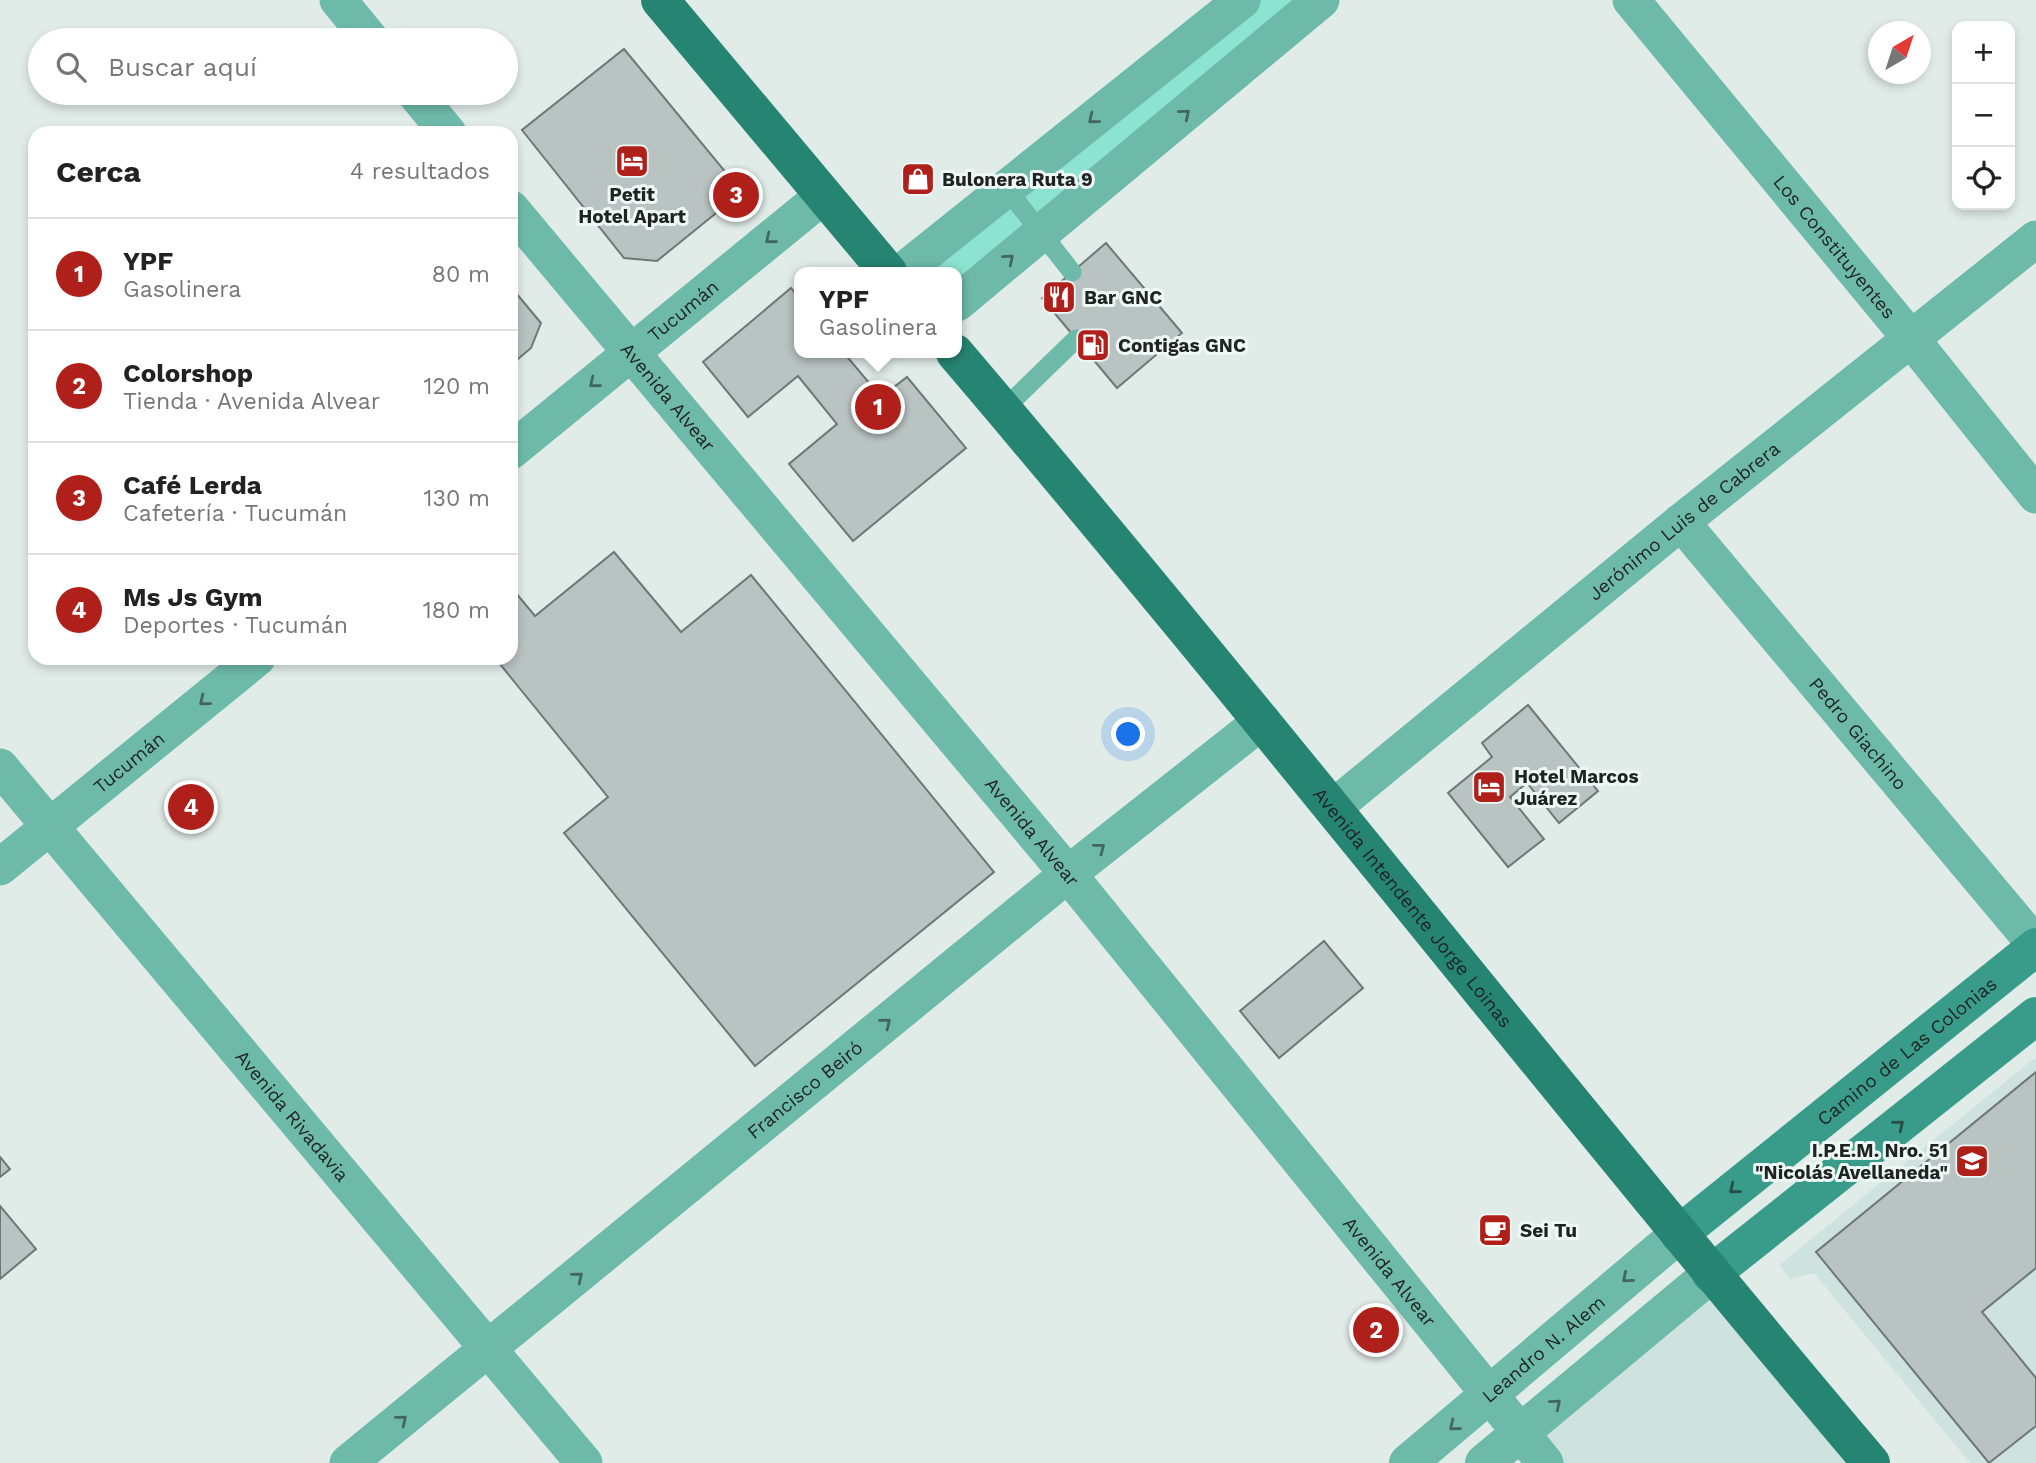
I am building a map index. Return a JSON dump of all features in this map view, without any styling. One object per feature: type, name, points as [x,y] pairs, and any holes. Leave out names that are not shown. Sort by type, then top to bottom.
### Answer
[{"type":"main road","points":[[660,0],[884,267]]},
{"type":"main road","name":"Avenida Intendente Jorge Loinas","points":[[959,358],[1334,807],[1711,1274],[1871,1463]]},
{"type":"main road","name":"Camino de Las Colonias","points":[[1679,1234],[2036,946]]},
{"type":"main road","points":[[1711,1274],[2036,1016]]},
{"type":"street","points":[[338,0],[361,28]]},
{"type":"street","points":[[908,267],[1242,0]]},
{"type":"street","points":[[962,299],[1321,0]]},
{"type":"street","name":"Los Constituyentes","points":[[1631,0],[1912,340],[2036,495]]},
{"type":"street","points":[[425,105],[442,126]]},
{"type":"street","name":"Tucumán","points":[[518,445],[823,196]]},
{"type":"street","name":"Avenida Alvear","points":[[518,216],[1068,874],[1545,1463]]},
{"type":"street","name":"Jerónimo Luis de Cabrera","points":[[1334,807],[1681,523],[2036,239]]},
{"type":"street","name":"Pedro Giachino","points":[[1681,523],[2036,946]]},
{"type":"street","name":"Tucumán","points":[[0,867],[248,665]]},
{"type":"street","name":"Francisco Beiró","points":[[348,1463],[490,1350],[1068,874],[1262,721]]},
{"type":"street","name":"Avenida Rivadavia","points":[[0,767],[584,1463]]},
{"type":"street","name":"Leandro N. Alem","points":[[1408,1463],[1679,1234]]},
{"type":"street","points":[[1484,1463],[1711,1274]]},
{"type":"lane","points":[[1006,188],[1072,272]]},
{"type":"lane","points":[[1003,410],[1076,339]]},
{"type":"shaded area","name":"I.P.E.M. Nro. 51 \"Nicolás Avellaneda\"","points":[[2036,1057],[2036,1463],[1970,1463],[1814,1273],[1790,1279],[1779,1265]]},
{"type":"shaded area","points":[[1711,1274],[1871,1463],[1545,1463],[1520,1433]]},
{"type":"green space","points":[[1242,0],[1321,0],[962,299],[962,267],[908,267]]},
{"type":"building","name":"Petit Hotel Apart","points":[[624,49],[742,192],[657,261],[624,258],[522,130]]},
{"type":"building","points":[[1106,243],[1182,333],[1117,388],[1042,298]]},
{"type":"building","points":[[791,288],[794,292],[794,358],[848,358],[881,397],[907,377],[966,448],[853,541],[789,464],[837,424],[798,376],[748,417],[703,362]]},
{"type":"building","points":[[518,295],[541,323],[531,348],[518,359]]},
{"type":"building","points":[[614,552],[681,632],[751,575],[994,872],[755,1066],[564,833],[608,797],[501,665],[518,665],[518,595],[535,616]]},
{"type":"building","name":"Hotel Marcos Juárez","points":[[1528,705],[1598,791],[1559,823],[1527,783],[1510,797],[1544,839],[1508,867],[1448,793],[1492,757],[1482,743]]},
{"type":"building","points":[[1324,941],[1363,988],[1279,1058],[1240,1011]]},
{"type":"building","name":"I.P.E.M. Nro. 51 \"Nicolás Avellaneda\"","points":[[2036,1072],[2036,1268],[1982,1312],[2036,1378],[2036,1426],[1989,1463],[1816,1252]]},
{"type":"building","points":[[0,1157],[10,1169],[0,1177]]},
{"type":"building","points":[[0,1206],[36,1249],[0,1279]]},
{"type":"place","name":"Petit Hotel Apart","points":[[632,161]]},
{"type":"place","name":"Bulonera Ruta 9","points":[[918,179]]},
{"type":"place","name":"Café Lerda","points":[[736,195]]},
{"type":"place","name":"Bar GNC","points":[[1059,297]]},
{"type":"place","name":"Contigas GNC","points":[[1093,345]]},
{"type":"place","name":"YPF","points":[[878,407]]},
{"type":"place","name":"Hotel Marcos Juárez","points":[[1489,787]]},
{"type":"place","name":"Ms Js Gym","points":[[191,807]]},
{"type":"place","name":"I.P.E.M. Nro. 51 \"Nicolás Avellaneda\"","points":[[1972,1161]]},
{"type":"place","name":"Sei Tu","points":[[1495,1230]]},
{"type":"place","name":"Colorshop","points":[[1376,1330]]}]
